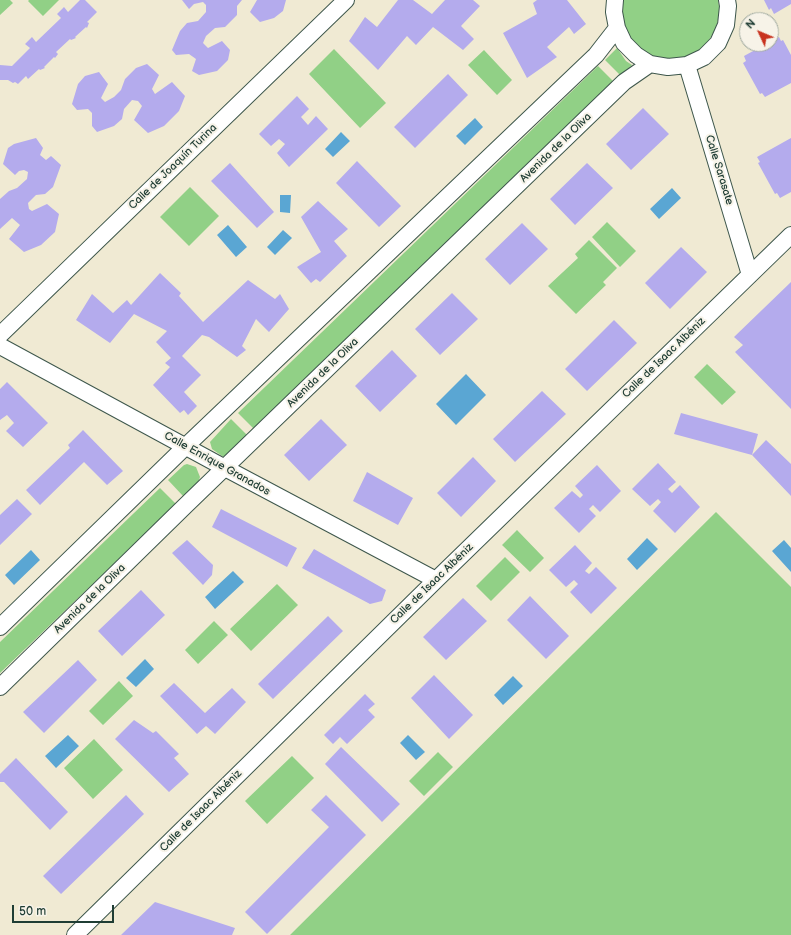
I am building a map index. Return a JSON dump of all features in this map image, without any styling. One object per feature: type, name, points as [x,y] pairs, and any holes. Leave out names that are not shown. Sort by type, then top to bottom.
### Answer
[{"type":"street","name":"Calle de Joaquín Turina","points":[[0,334],[346,0]]},
{"type":"street","points":[[615,0],[614,12],[617,28],[624,43],[636,55],[650,64],[668,68],[687,65],[704,57],[718,43],[726,25],[728,6],[727,0]]},
{"type":"street","points":[[0,627],[186,446],[596,56],[617,28]]},
{"type":"street","name":"Avenida de la Oliva","points":[[0,687],[624,82],[650,64]]},
{"type":"street","name":"Calle Sarasate","points":[[687,65],[750,275]]},
{"type":"street","name":"Calle de Isaac Albéniz","points":[[75,935],[436,580],[791,235]]},
{"type":"street","name":"Calle Enrique Granados","points":[[0,346],[436,580]]},
{"type":"green space","points":[[0,0],[10,0],[13,3],[0,15]]},
{"type":"green space","points":[[59,0],[43,16],[28,1]]},
{"type":"green space","points":[[621,0],[718,0],[720,12],[716,28],[708,42],[696,53],[681,59],[664,60],[649,56],[635,46],[625,33],[621,18]]},
{"type":"green space","points":[[617,48],[626,61],[632,65],[621,76],[605,60]]},
{"type":"green space","points":[[334,49],[386,103],[360,128],[309,74]]},
{"type":"green space","points":[[484,50],[512,80],[497,95],[468,65]]},
{"type":"green space","points":[[598,66],[614,82],[254,429],[238,413]]},
{"type":"green space","points":[[190,187],[219,216],[189,246],[160,217]]},
{"type":"green space","points":[[607,222],[636,251],[620,267],[592,237]]},
{"type":"green space","points":[[589,240],[617,268],[603,282],[606,285],[576,314],[548,286],[578,258],[575,254]]},
{"type":"green space","points":[[707,364],[736,392],[722,405],[694,377]]},
{"type":"green space","points":[[231,419],[247,435],[226,457],[212,449],[210,442]]},
{"type":"green space","points":[[187,464],[196,467],[200,477],[198,483],[183,496],[168,480]]},
{"type":"green space","points":[[160,488],[176,504],[0,673],[0,642]]},
{"type":"green space","points":[[716,512],[791,587],[791,935],[290,935]]},
{"type":"green space","points":[[517,530],[544,558],[530,572],[502,545]]},
{"type":"green space","points":[[505,557],[520,572],[491,601],[476,586]]},
{"type":"green space","points":[[277,584],[298,605],[251,651],[230,629]]},
{"type":"green space","points":[[214,621],[228,635],[198,664],[185,650]]},
{"type":"green space","points":[[119,681],[133,696],[103,725],[89,711]]},
{"type":"green space","points":[[94,739],[123,770],[93,799],[64,768]]},
{"type":"green space","points":[[438,752],[453,767],[424,796],[409,781]]},
{"type":"green space","points":[[292,756],[314,778],[267,824],[245,801]]},
{"type":"water","points":[[475,118],[483,127],[465,145],[456,136]]},
{"type":"water","points":[[341,132],[350,141],[333,157],[325,149]]},
{"type":"water","points":[[672,188],[681,198],[659,219],[650,209]]},
{"type":"water","points":[[280,195],[291,195],[290,213],[280,212]]},
{"type":"water","points":[[228,225],[247,247],[236,257],[217,235]]},
{"type":"water","points":[[283,230],[292,238],[275,255],[267,247]]},
{"type":"water","points":[[466,374],[486,395],[456,425],[436,404]]},
{"type":"water","points":[[647,538],[658,549],[637,570],[627,559]]},
{"type":"water","points":[[784,540],[791,548],[791,572],[772,551]]},
{"type":"water","points":[[31,550],[40,560],[14,585],[5,575]]},
{"type":"water","points":[[233,571],[244,582],[215,609],[205,597]]},
{"type":"water","points":[[145,659],[154,669],[136,687],[126,678]]},
{"type":"water","points":[[513,676],[523,686],[503,705],[494,695]]},
{"type":"water","points":[[68,735],[79,746],[56,768],[45,756]]},
{"type":"water","points":[[408,735],[425,752],[416,760],[400,743]]},
{"type":"building","points":[[80,0],[85,0],[97,12],[87,22],[89,23],[87,28],[86,27],[75,37],[76,38],[70,39],[56,52],[58,54],[44,67],[45,68],[39,69],[28,79],[26,76],[18,84],[8,80],[0,80],[0,65],[12,66],[30,48],[25,44],[32,37],[36,42],[61,18],[57,14],[64,7],[68,12]]},
{"type":"building","points":[[182,0],[242,0],[237,6],[237,15],[225,27],[215,28],[206,36],[203,43],[208,48],[222,41],[230,50],[228,60],[217,71],[199,75],[192,71],[196,59],[189,54],[176,55],[172,50],[180,31],[187,23],[198,21],[206,12],[206,5],[203,2],[194,4],[189,9]]},
{"type":"building","points":[[257,0],[286,0],[283,11],[274,18],[260,22],[250,12]]},
{"type":"building","points":[[398,0],[413,0],[432,14],[445,0],[473,0],[480,6],[461,26],[474,39],[463,50],[433,27],[416,45],[407,36],[378,70],[349,41],[365,17],[377,27]]},
{"type":"building","points":[[537,0],[567,0],[586,24],[574,34],[569,27],[547,47],[557,57],[527,78],[503,33],[537,14],[533,3]]},
{"type":"building","points":[[764,0],[791,0],[791,4],[777,12],[773,12],[771,8],[769,10]]},
{"type":"building","points":[[779,37],[781,41],[783,40],[791,55],[791,83],[765,97],[762,93],[760,94],[743,63],[746,61],[744,56],[751,52],[779,52]]},
{"type":"building","points":[[147,64],[159,75],[152,89],[155,94],[172,82],[185,96],[179,111],[164,126],[148,133],[134,120],[142,106],[138,101],[132,100],[124,109],[122,119],[114,126],[97,132],[92,126],[92,113],[88,109],[77,110],[72,104],[78,84],[85,76],[99,72],[108,84],[101,98],[105,102],[114,97],[121,90],[125,79],[136,68]]},
{"type":"building","points":[[448,74],[468,95],[415,148],[394,127]]},
{"type":"building","points":[[297,96],[309,109],[301,117],[308,125],[316,116],[328,129],[289,167],[277,153],[285,144],[279,139],[271,146],[259,134]]},
{"type":"building","points":[[643,108],[669,134],[631,170],[606,144]]},
{"type":"building","points":[[36,138],[43,148],[40,155],[46,160],[51,156],[61,165],[53,187],[45,194],[36,195],[28,203],[29,209],[32,211],[47,204],[59,214],[55,232],[41,245],[24,252],[9,239],[20,225],[12,218],[0,229],[0,199],[9,191],[17,188],[27,179],[28,172],[24,170],[19,171],[15,175],[3,164],[8,148],[14,144]]},
{"type":"building","points":[[791,138],[791,192],[780,198],[777,193],[775,194],[758,163],[760,162],[757,157]]},
{"type":"building","points":[[357,161],[401,206],[379,227],[336,183]]},
{"type":"building","points":[[230,163],[274,212],[257,228],[211,181]]},
{"type":"building","points":[[587,163],[613,188],[575,225],[550,199]]},
{"type":"building","points":[[318,201],[348,229],[334,241],[347,256],[320,282],[316,279],[311,283],[297,267],[321,252],[301,217]]},
{"type":"building","points":[[522,223],[548,249],[510,285],[485,259]]},
{"type":"building","points":[[681,247],[707,272],[670,309],[645,283]]},
{"type":"building","points":[[160,273],[181,293],[179,296],[203,322],[248,280],[275,299],[280,294],[289,309],[269,332],[256,319],[242,346],[246,350],[237,357],[209,337],[202,335],[182,356],[201,375],[184,392],[197,406],[188,415],[184,410],[180,413],[153,385],[170,367],[165,363],[171,358],[156,342],[167,331],[134,314],[110,343],[76,320],[92,294],[113,313],[127,300],[131,305]]},
{"type":"building","points":[[791,282],[791,409],[735,352],[743,345],[734,337]]},
{"type":"building","points":[[452,293],[478,319],[440,355],[415,329]]},
{"type":"building","points":[[614,320],[637,343],[587,391],[565,369]]},
{"type":"building","points":[[392,350],[417,376],[380,412],[355,386]]},
{"type":"building","points":[[7,382],[48,423],[23,447],[6,431],[14,423],[7,415],[0,420],[0,389]]},
{"type":"building","points":[[542,391],[566,414],[515,462],[493,439]]},
{"type":"building","points":[[681,413],[758,434],[752,455],[674,434]]},
{"type":"building","points":[[321,419],[347,445],[309,481],[284,455]]},
{"type":"building","points":[[83,430],[123,471],[107,485],[84,462],[40,505],[26,490],[70,448],[68,445]]},
{"type":"building","points":[[766,440],[791,464],[791,496],[752,455]]},
{"type":"building","points":[[473,457],[496,481],[461,517],[437,493]]},
{"type":"building","points":[[658,463],[676,482],[668,489],[672,493],[680,485],[700,507],[675,533],[653,511],[661,502],[658,499],[650,506],[632,489]]},
{"type":"building","points":[[597,465],[621,491],[600,512],[593,505],[589,509],[596,516],[579,533],[554,508],[572,491],[580,498],[583,495],[575,486]]},
{"type":"building","points":[[367,472],[413,498],[398,525],[353,501]]},
{"type":"building","points":[[17,499],[32,514],[0,545],[0,515]]},
{"type":"building","points":[[221,509],[297,548],[287,567],[212,527]]},
{"type":"building","points":[[187,540],[213,565],[212,575],[203,585],[172,553]]},
{"type":"building","points":[[575,545],[592,563],[585,571],[589,574],[596,567],[617,588],[591,614],[570,592],[578,584],[574,580],[566,587],[549,570]]},
{"type":"building","points":[[314,549],[386,590],[382,601],[370,604],[302,568]]},
{"type":"building","points":[[141,590],[165,615],[122,656],[98,631]]},
{"type":"building","points":[[530,596],[569,636],[546,659],[507,620]]},
{"type":"building","points":[[463,598],[487,621],[446,660],[423,637]]},
{"type":"building","points":[[328,616],[343,631],[273,699],[258,684]]},
{"type":"building","points":[[78,660],[97,680],[44,733],[23,712]]},
{"type":"building","points":[[434,675],[473,715],[449,739],[411,698]]},
{"type":"building","points":[[174,683],[205,713],[232,688],[246,702],[215,734],[206,726],[197,734],[160,696]]},
{"type":"building","points":[[365,694],[375,704],[368,710],[375,717],[347,744],[340,737],[333,744],[324,735]]},
{"type":"building","points":[[134,720],[153,733],[156,731],[179,754],[174,758],[189,774],[169,792],[115,739]]},
{"type":"building","points":[[341,747],[400,804],[382,822],[325,764]]},
{"type":"building","points":[[16,758],[68,812],[50,830],[4,782],[0,782],[0,774]]},
{"type":"building","points":[[126,795],[144,814],[61,894],[43,876]]},
{"type":"building","points":[[326,795],[366,835],[267,934],[245,912],[329,827],[311,810]]},
{"type":"building","points":[[155,902],[235,928],[232,935],[121,935]]}]
